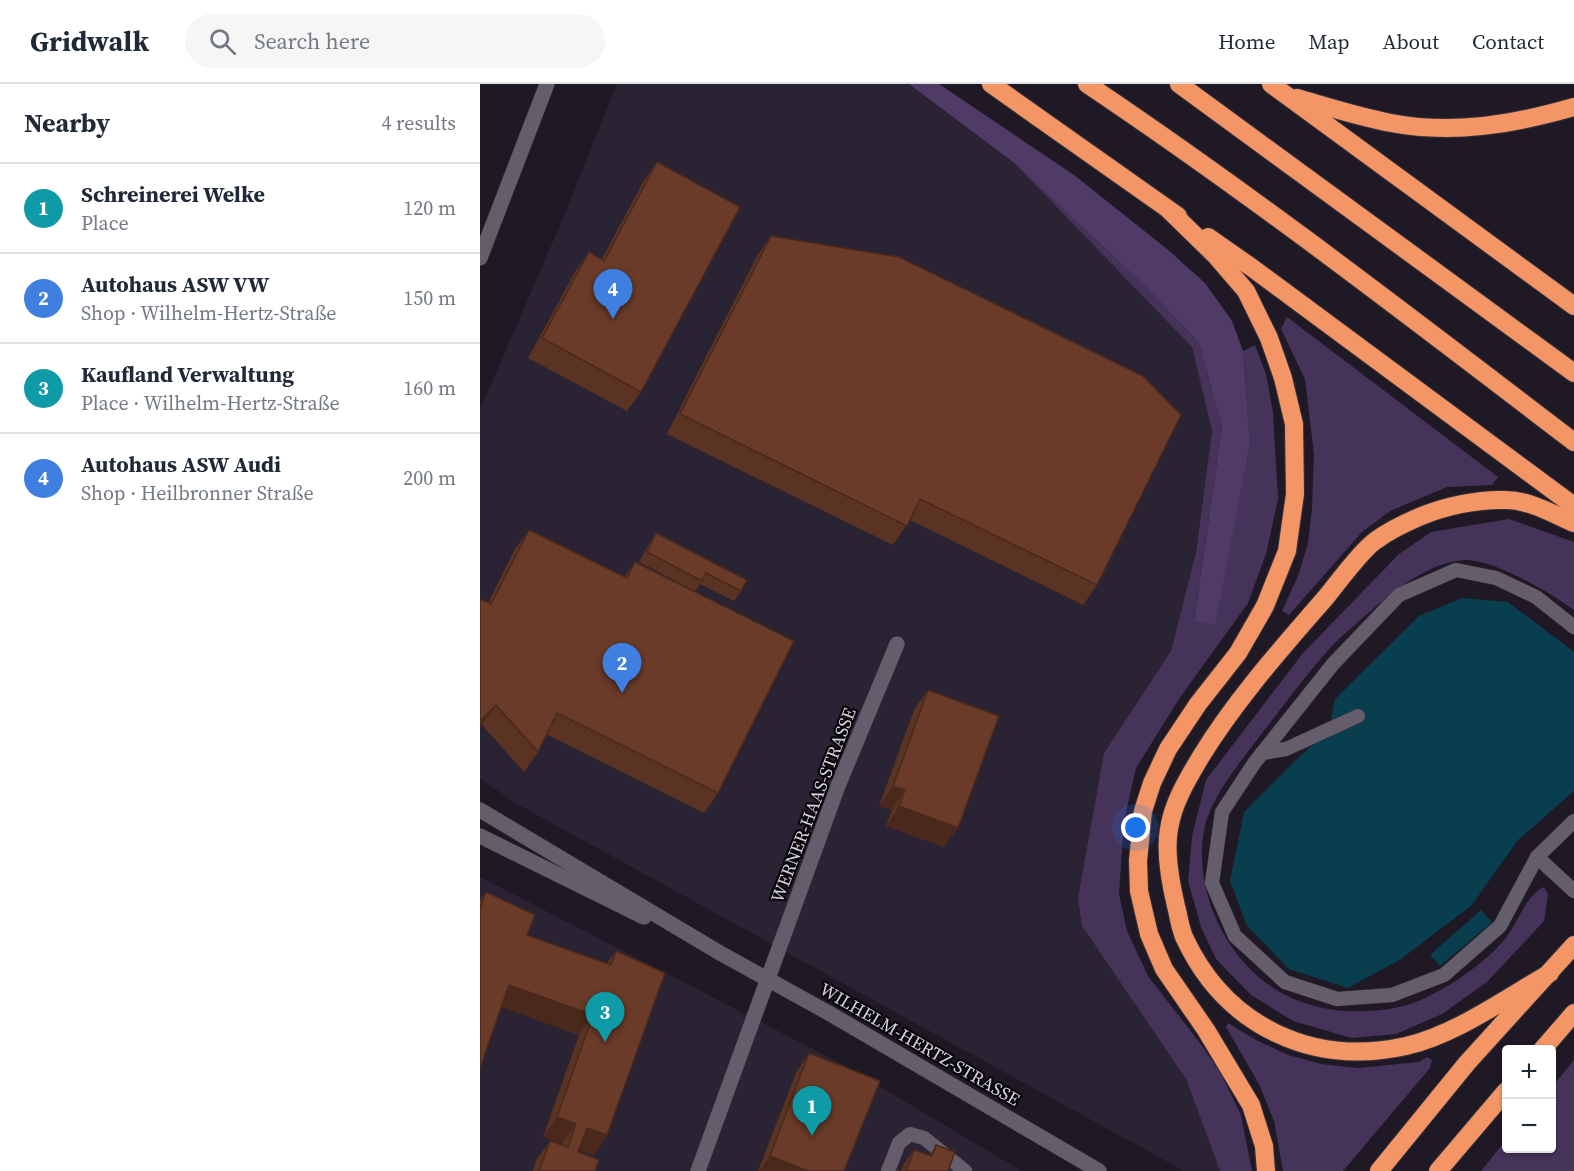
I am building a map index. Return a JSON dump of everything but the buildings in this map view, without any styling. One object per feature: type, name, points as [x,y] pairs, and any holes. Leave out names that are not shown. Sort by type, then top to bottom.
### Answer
[{"type":"highway","points":[[991,84],[1251,267],[1574,506]]},
{"type":"highway","points":[[1087,84],[1133,114],[1324,253],[1574,442]]},
{"type":"highway","points":[[1179,84],[1574,373]]},
{"type":"highway","points":[[1271,84],[1574,306]]},
{"type":"highway","points":[[1287,96],[1391,123],[1434,129],[1480,127],[1536,118],[1574,107]]},
{"type":"highway","points":[[1169,210],[1215,255],[1246,291],[1269,338],[1283,378],[1294,424],[1295,494],[1287,550],[1265,606],[1238,653],[1198,704],[1168,749],[1152,783],[1143,811],[1138,861],[1139,891],[1149,934],[1164,969],[1206,1030],[1251,1105],[1264,1146],[1266,1171]]},
{"type":"highway","points":[[1550,973],[1447,1032],[1426,1041],[1375,1051],[1348,1052],[1326,1050],[1278,1035],[1250,1018],[1226,999],[1202,970],[1183,936],[1170,882],[1168,830],[1182,788],[1217,731],[1251,684],[1373,542],[1419,517],[1457,505],[1508,500],[1538,507],[1574,524]]},
{"type":"highway","points":[[1379,1171],[1467,1063],[1574,945]]},
{"type":"highway","points":[[1546,1045],[1574,1013]]},
{"type":"highway","points":[[1438,1171],[1502,1096]]},
{"type":"main road","points":[[480,258],[547,84]]},
{"type":"main road","name":"WERNER-HAAS-STRASSE","points":[[698,1171],[838,786],[897,644]]},
{"type":"main road","name":"WILHELM-HERTZ-STRASSE","points":[[480,808],[720,953],[827,1012],[1099,1171]]},
{"type":"main road","name":"WILHELM-HERTZ-STRASSE","points":[[480,836],[588,891],[720,953]]},
{"type":"lane","points":[[1574,627],[1536,597],[1526,592],[1496,578],[1456,570],[1399,595],[1333,664],[1262,753],[1222,812],[1212,883],[1235,936],[1285,982],[1337,999],[1392,995],[1444,975],[1500,926],[1538,857],[1574,821]]},
{"type":"lane","points":[[1262,753],[1286,749],[1358,716]]},
{"type":"lane","points":[[1538,857],[1574,891]]},
{"type":"lane","points":[[888,1171],[899,1143],[910,1134],[924,1138],[965,1171]]},
{"type":"shaded area","points":[[617,84],[909,84],[1013,162],[1192,347],[1212,431],[1196,552],[1171,651],[1104,753],[1082,926],[1186,1079],[1220,1171],[1184,1171],[510,800],[480,778],[480,410],[564,216]]},
{"type":"shaded area","points":[[909,84],[939,84],[1074,175],[1167,249],[1205,283],[1232,321],[1243,351],[1250,444],[1215,626],[1194,621],[1222,427],[1199,343],[1146,287],[1013,162]]},
{"type":"shaded area","points":[[1013,162],[1146,287],[1199,343],[1222,427],[1194,620],[1214,626],[1250,444],[1243,351],[1255,345],[1266,374],[1273,412],[1278,499],[1266,554],[1248,603],[1179,699],[1136,768],[1124,821],[1119,894],[1127,931],[1148,976],[1221,1074],[1241,1115],[1252,1171],[1220,1171],[1186,1079],[1082,926],[1078,898],[1104,753],[1171,651],[1196,552],[1212,431],[1192,347]]},
{"type":"shaded area","points":[[1287,317],[1498,477],[1492,485],[1447,487],[1390,511],[1362,532],[1289,615],[1282,611],[1298,576],[1308,543],[1314,455],[1305,379],[1281,329]]},
{"type":"shaded area","points":[[1509,519],[1574,542],[1574,610],[1505,570],[1476,561],[1464,560],[1449,563],[1406,583],[1379,603],[1333,645],[1244,757],[1212,806],[1204,831],[1202,857],[1205,882],[1212,908],[1237,954],[1255,974],[1276,990],[1299,1001],[1323,1008],[1349,1011],[1387,1009],[1412,1003],[1443,989],[1474,968],[1499,946],[1528,901],[1544,887],[1548,894],[1544,921],[1487,982],[1442,1014],[1396,1034],[1352,1038],[1293,1021],[1251,995],[1216,959],[1201,927],[1188,881],[1192,836],[1206,780],[1303,653],[1399,554],[1431,532]]},
{"type":"shaded area","points":[[480,877],[840,1063],[1022,1171],[480,1171]]},
{"type":"shaded area","points":[[1228,1023],[1256,1040],[1288,1055],[1321,1064],[1358,1068],[1419,1062],[1427,1057],[1432,1060],[1430,1068],[1343,1171],[1283,1171],[1274,1121],[1259,1084],[1226,1027]]},
{"type":"shaded area","points":[[1574,1060],[1574,1171],[1481,1171],[1502,1145],[1502,1153],[1556,1153],[1556,1082]]},
{"type":"water","points":[[1462,598],[1508,602],[1574,652],[1574,791],[1518,840],[1472,905],[1401,959],[1348,988],[1289,969],[1247,926],[1230,881],[1244,812],[1329,730],[1335,699],[1419,616]]},
{"type":"water","points":[[1481,910],[1492,922],[1440,966],[1430,955]]},
{"type":"place","name":"Autohaus ASW Audi","points":[[613,319]]},
{"type":"place","name":"Autohaus ASW VW","points":[[622,693]]},
{"type":"place","name":"Kaufland Verwaltung","points":[[605,1042]]},
{"type":"place","name":"Schreinerei Welke","points":[[812,1136]]}]
